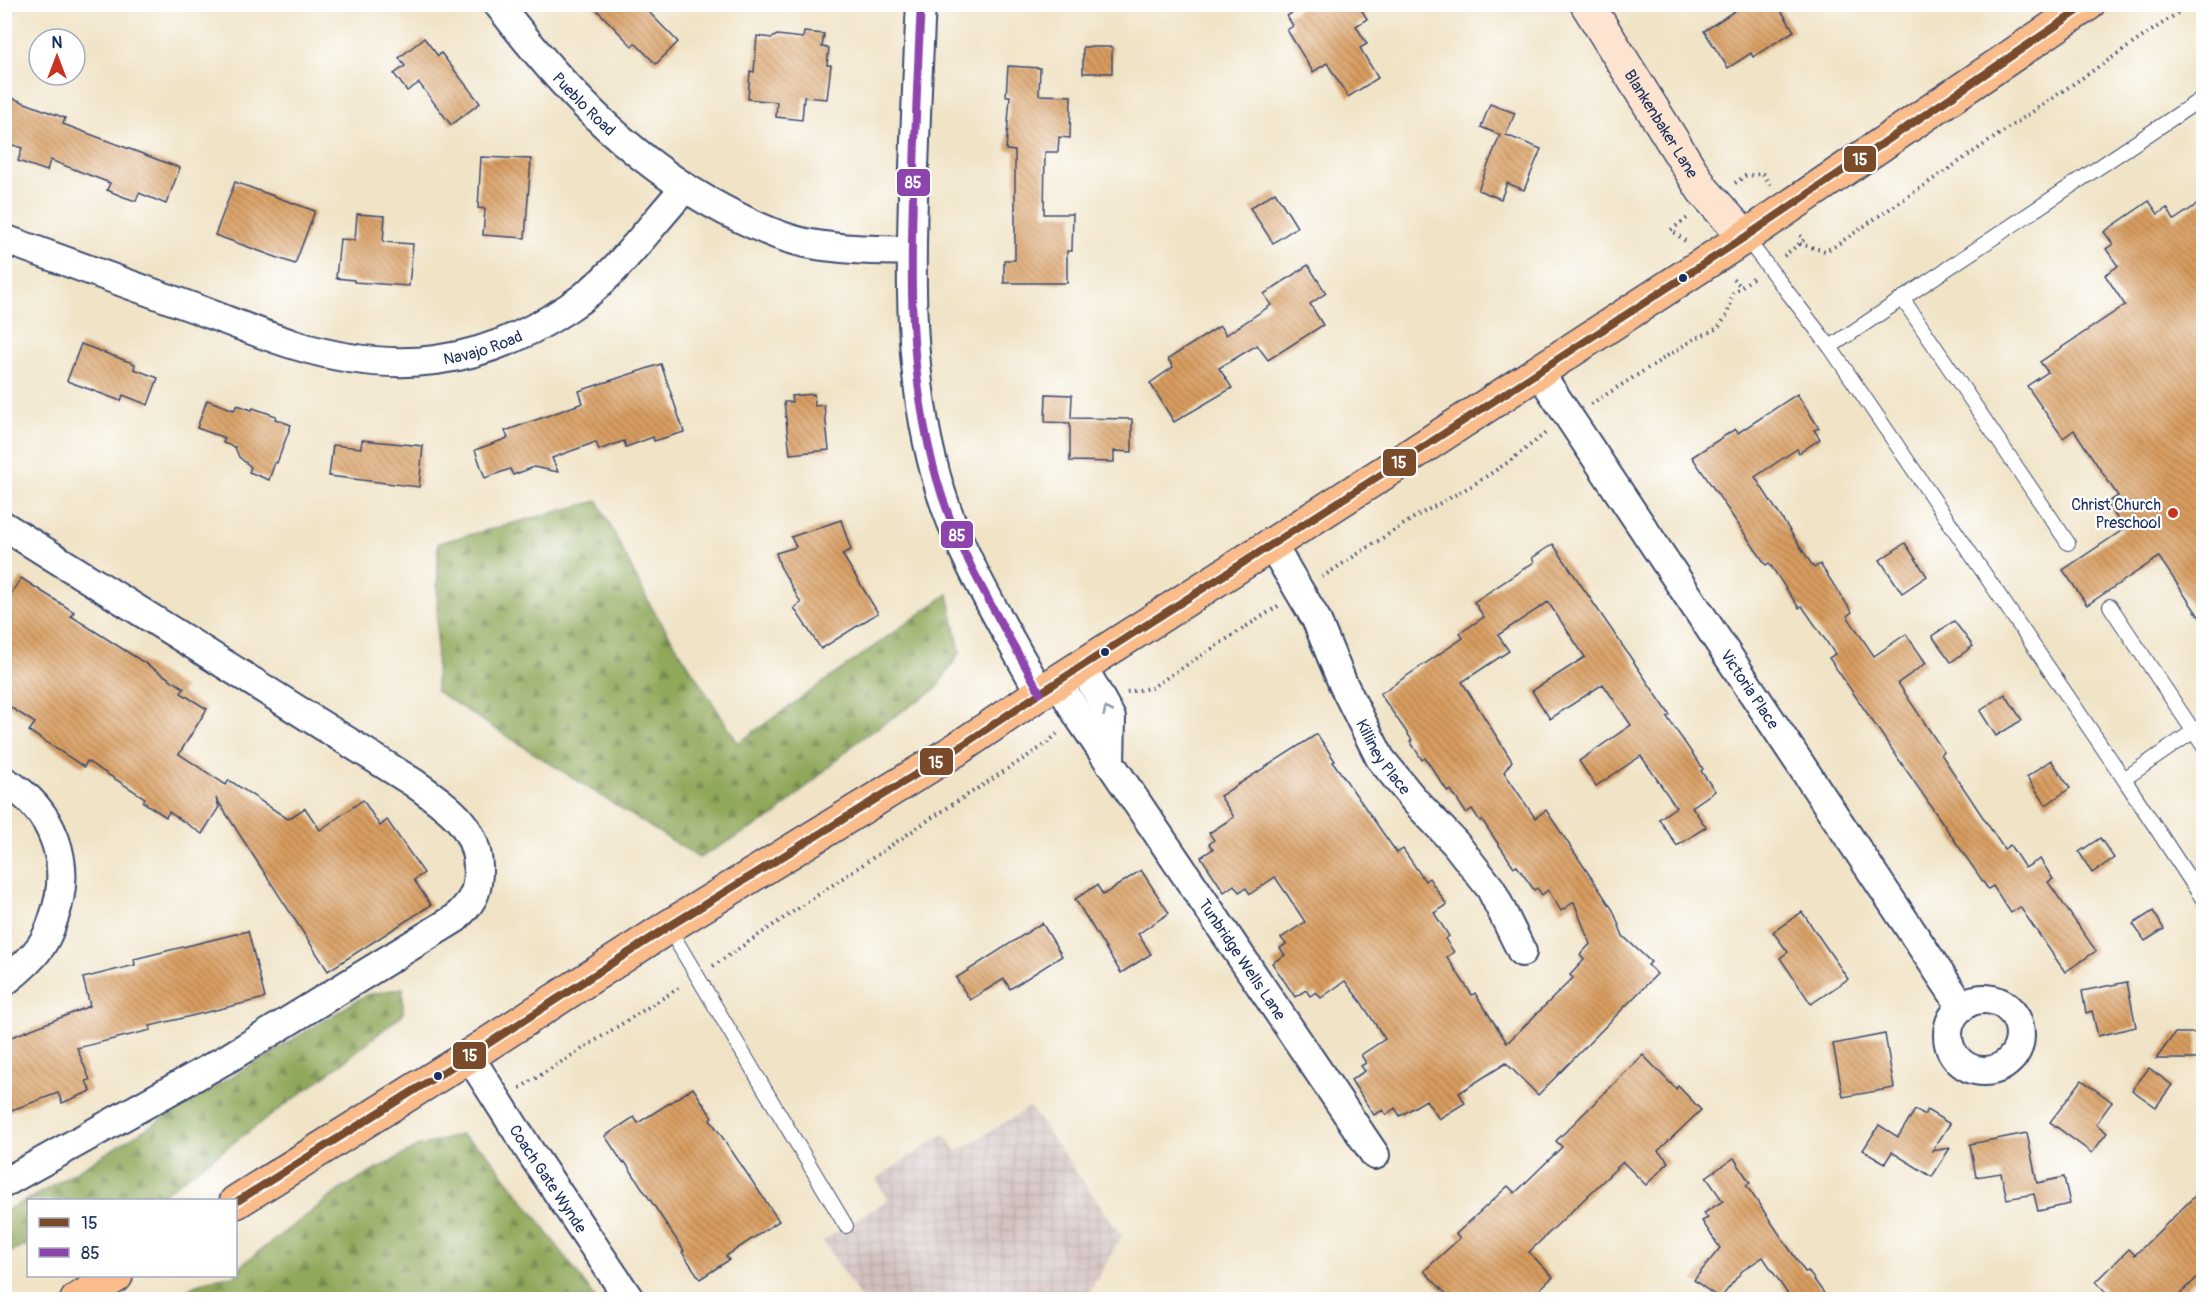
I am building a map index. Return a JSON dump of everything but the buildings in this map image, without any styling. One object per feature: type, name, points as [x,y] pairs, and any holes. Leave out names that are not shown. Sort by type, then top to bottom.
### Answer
[{"type":"main road","points":[[237,1201],[668,927],[954,751],[1745,237],[2088,4]]},
{"type":"main road","points":[[77,1299],[113,1277]]},
{"type":"street","name":"Pueblo Road","points":[[498,4],[572,94],[614,133],[685,188]]},
{"type":"street","name":"Tunbridge Wells Lane","points":[[921,4],[911,251],[913,345],[919,402],[936,477],[951,520],[970,565],[1060,680],[1111,718],[1110,763],[1375,1155]]},
{"type":"street","name":"Blankenbaker Lane","points":[[1587,4],[1703,190],[1745,237]]},
{"type":"street","name":"Navajo Road","points":[[4,238],[295,345],[348,358],[401,363],[446,360],[496,346],[528,333],[570,307],[614,271],[685,188]]},
{"type":"street","points":[[685,188],[712,205],[766,231],[788,238],[810,244],[854,249],[911,251]]},
{"type":"street","name":"Victoria Place","points":[[1539,372],[1962,1007]]},
{"type":"street","points":[[4,526],[414,783],[448,807],[468,829],[478,854],[478,878],[472,899],[456,918],[230,1056],[4,1183]]},
{"type":"street","name":"Killiney Place","points":[[1272,545],[1316,619],[1343,684],[1380,758],[1415,801],[1455,843],[1491,889],[1522,951]]},
{"type":"street","points":[[4,781],[39,809],[50,826],[61,859],[62,882],[60,901],[50,930],[41,946],[18,972],[4,982]]},
{"type":"street","name":"Coach Gate Wynde","points":[[468,1056],[630,1299]]},
{"type":"lane","points":[[1830,347],[2204,97]]},
{"type":"lane","points":[[1745,237],[1830,347],[2124,779],[2204,901]]},
{"type":"lane","points":[[1902,298],[2068,543]]},
{"type":"lane","points":[[2110,606],[2198,728],[2204,747]]},
{"type":"lane","points":[[2124,779],[2198,728]]},
{"type":"lane","points":[[668,927],[846,1226]]},
{"type":"path","points":[[1800,244],[1825,250],[1835,246],[2191,4]]},
{"type":"path","points":[[1745,176],[1763,174]]},
{"type":"shaded area","points":[[1030,1107],[1122,1236],[1085,1300],[861,1299],[823,1241],[888,1200],[876,1179],[944,1134],[957,1152]]},
{"type":"green space","points":[[598,501],[650,605],[738,743],[948,594],[960,652],[936,689],[860,739],[774,816],[699,858],[436,691],[438,543]]},
{"type":"green space","points":[[403,988],[403,1014],[336,1068],[160,1196],[150,1199],[28,1199],[44,1191],[366,995]]},
{"type":"green space","points":[[460,1135],[485,1151],[596,1299],[327,1300],[302,1297],[296,1300],[172,1299],[202,1283],[222,1277],[237,1277],[237,1268],[340,1190],[417,1147]]},
{"type":"green space","points":[[27,1200],[27,1245],[5,1254],[5,1211]]},
{"type":"transit line","name":"85","points":[[921,4],[912,246],[913,323],[920,400],[936,476],[956,533],[982,587],[1040,693]]},
{"type":"transit line","name":"15","points":[[237,1201],[469,1056],[668,927],[954,751],[1745,237],[2088,4]]},
{"type":"place","name":"Christ Church Preschool","points":[[2173,513]]}]
